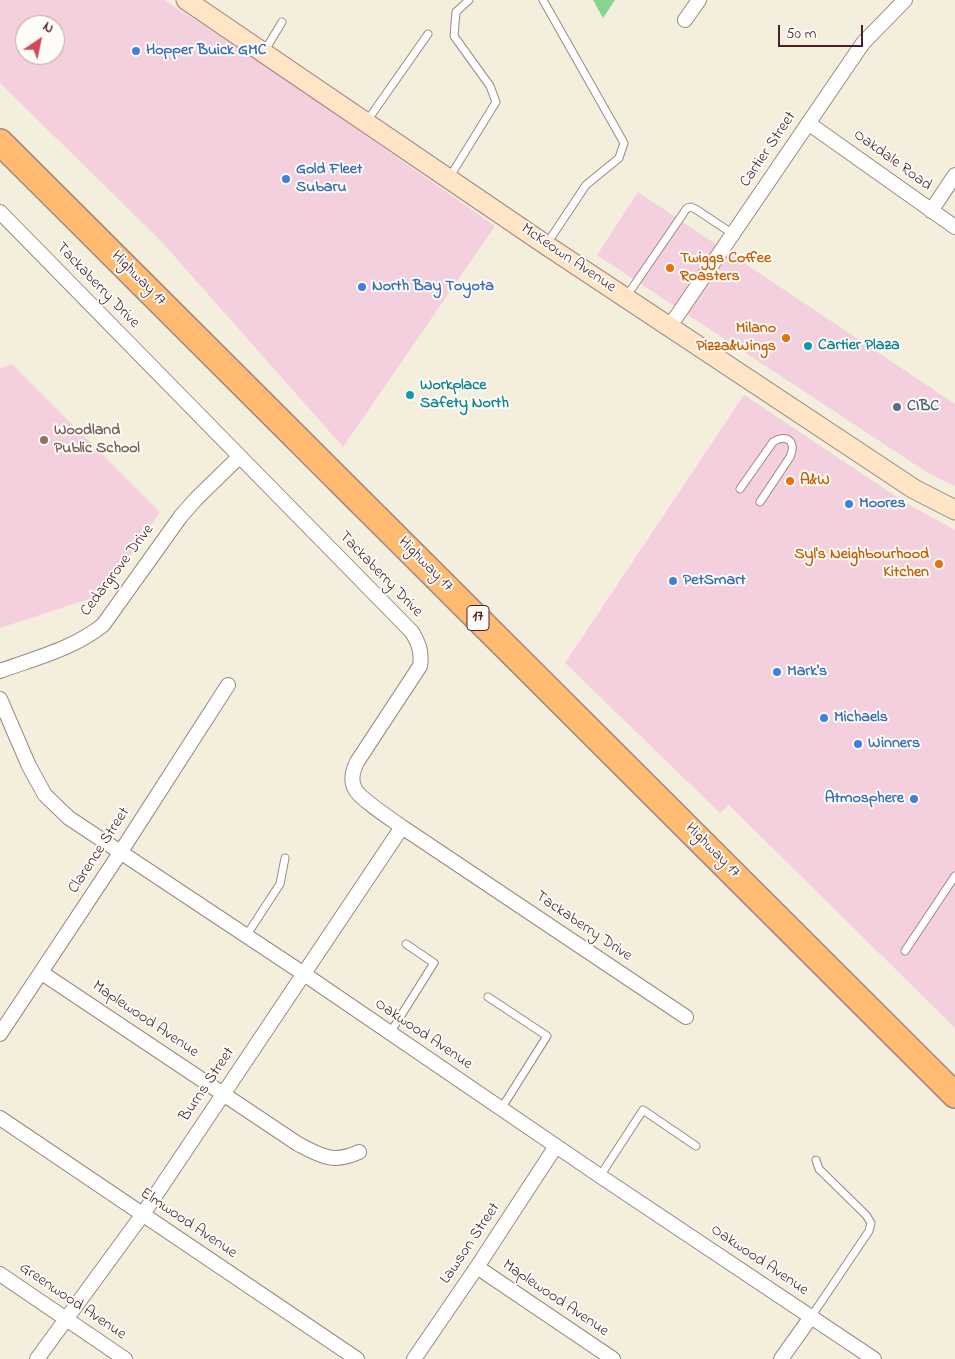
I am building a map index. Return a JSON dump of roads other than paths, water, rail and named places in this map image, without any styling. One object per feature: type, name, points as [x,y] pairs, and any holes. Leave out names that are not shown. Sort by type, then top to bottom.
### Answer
[{"type":"highway","name":"Highway 17","points":[[0,142],[955,1095]]},
{"type":"street","name":"McKeown Avenue","points":[[186,0],[546,245],[914,489],[955,510]]},
{"type":"street","points":[[685,20],[699,0]]},
{"type":"street","name":"Cartier Street","points":[[670,326],[863,43],[904,0]]},
{"type":"street","name":"Oakdale Road","points":[[808,123],[955,227]]},
{"type":"street","points":[[931,211],[955,175]]},
{"type":"street","name":"Tackaberry Drive","points":[[0,212],[412,632],[422,655],[420,666],[357,762],[353,771],[352,781],[355,790],[362,798],[402,827],[686,1017]]},
{"type":"street","name":"Cedargrove Drive","points":[[0,671],[66,647],[92,634],[103,625],[181,516],[239,457]]},
{"type":"street","name":"Clarence Street","points":[[0,1034],[42,973],[228,685]]},
{"type":"street","name":"Oakwood Avenue","points":[[0,699],[29,766],[45,795],[68,818],[304,974],[600,1176],[874,1359]]},
{"type":"street","name":"Burns Street","points":[[37,1359],[143,1214],[402,827]]},
{"type":"street","name":"Maplewood Avenue","points":[[42,973],[298,1144],[326,1157],[346,1158],[359,1152]]},
{"type":"street","name":"Elmwood Avenue","points":[[0,1118],[357,1359]]},
{"type":"street","name":"Lawson Street","points":[[414,1359],[556,1146]]},
{"type":"street","name":"Maplewood Avenue","points":[[477,1267],[613,1359]]},
{"type":"street","name":"Greenwood Avenue","points":[[0,1274],[125,1359]]},
{"type":"street","points":[[781,1359],[811,1317]]},
{"type":"lane","points":[[449,178],[496,102],[490,86],[454,36],[456,12],[469,0]]},
{"type":"lane","points":[[543,0],[624,143],[619,158],[586,184],[546,245]]},
{"type":"lane","points":[[264,52],[282,22]]},
{"type":"lane","points":[[367,122],[428,34]]},
{"type":"lane","points":[[626,297],[687,208],[697,210],[733,234]]},
{"type":"lane","points":[[740,489],[773,442],[779,438],[789,440],[793,446],[793,451],[760,502]]},
{"type":"lane","points":[[246,936],[280,884],[285,858]]},
{"type":"lane","points":[[905,951],[955,876]]},
{"type":"lane","points":[[390,1034],[434,963],[406,944]]},
{"type":"lane","points":[[488,996],[547,1036],[501,1109]]},
{"type":"lane","points":[[600,1176],[643,1110],[696,1146]]},
{"type":"lane","points":[[811,1317],[869,1231],[870,1223],[866,1214],[819,1169],[816,1160]]},
{"type":"place","name":"Hopper Buick GMC","points":[[136,51]]},
{"type":"place","name":"Gold Fleet Subaru","points":[[286,179]]},
{"type":"place","name":"Twiggs Coffee Roasters","points":[[670,268]]},
{"type":"place","name":"North Bay Toyota","points":[[362,287]]},
{"type":"place","name":"Milano Pizza&Wings","points":[[786,338]]},
{"type":"place","name":"Cartier Plaza","points":[[808,346]]},
{"type":"place","name":"Workplace Safety North","points":[[410,395]]},
{"type":"place","name":"CIBC","points":[[897,407]]},
{"type":"place","name":"Woodland Public School","points":[[44,440]]},
{"type":"place","name":"A&W","points":[[790,481]]},
{"type":"place","name":"Moores","points":[[849,504]]},
{"type":"place","name":"Syl's Neighbourhood Kitchen","points":[[939,564]]},
{"type":"place","name":"PetSmart","points":[[673,581]]},
{"type":"place","name":"Mark's","points":[[777,672]]},
{"type":"place","name":"Michaels","points":[[824,718]]},
{"type":"place","name":"Winners","points":[[858,744]]},
{"type":"place","name":"Atmosphere","points":[[914,799]]}]
